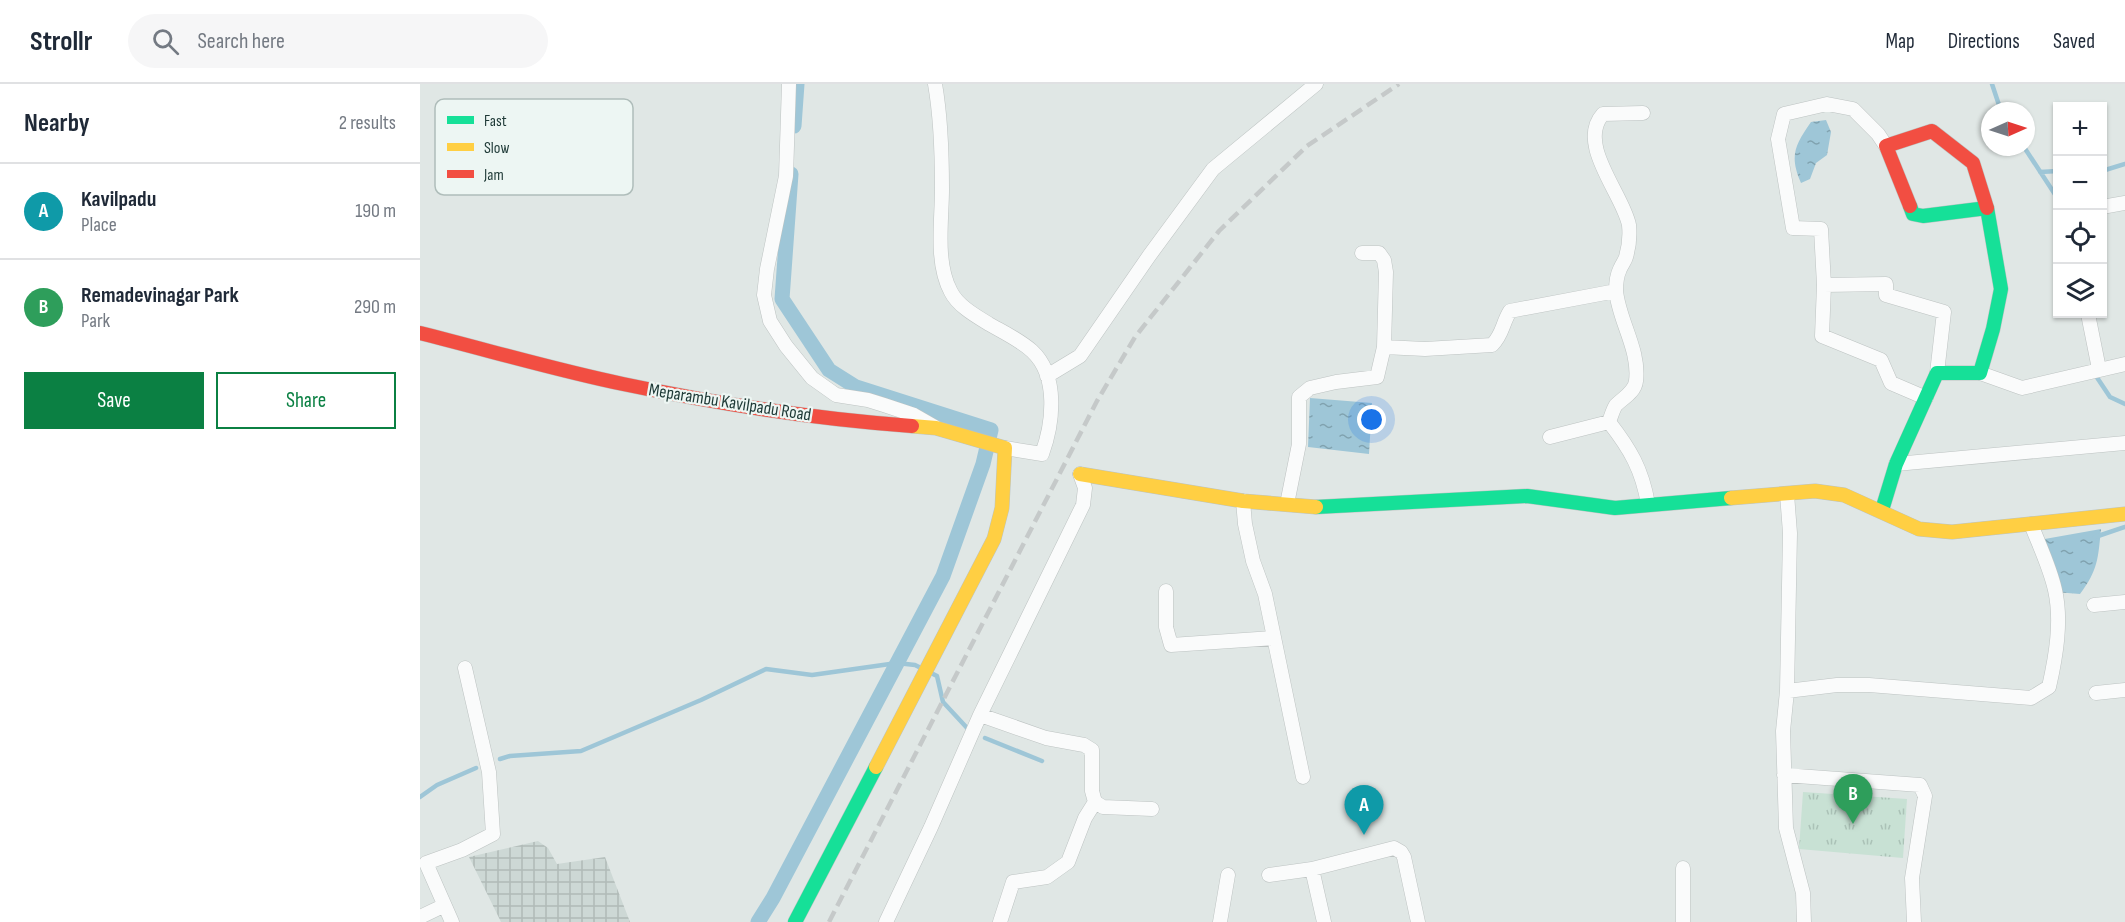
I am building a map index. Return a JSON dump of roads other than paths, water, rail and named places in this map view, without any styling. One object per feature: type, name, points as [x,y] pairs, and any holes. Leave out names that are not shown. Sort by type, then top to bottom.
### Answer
[{"type":"street","points":[[789,84],[786,176],[764,295],[770,321],[786,346],[812,378],[836,395],[884,405],[914,415],[936,428]]},
{"type":"street","points":[[935,84],[940,131],[942,253],[944,273],[951,294],[974,315],[1032,351],[1047,376],[1080,356],[1213,169],[1316,84]]},
{"type":"street","points":[[1926,398],[1891,383],[1881,360],[1822,336],[1824,285],[1821,229],[1793,228],[1778,139],[1784,114],[1827,104],[1853,109],[1878,134],[1886,146],[1912,214],[1923,216],[1987,208]]},
{"type":"street","points":[[1609,422],[1615,406],[1628,396],[1636,382],[1631,343],[1622,319],[1616,291],[1619,270],[1626,259],[1629,225],[1621,201],[1605,175],[1596,135],[1597,126],[1604,114],[1643,113]]},
{"type":"street","points":[[1886,146],[1932,131],[1973,163],[1987,208],[2001,289],[1993,329],[1980,373]]},
{"type":"street","points":[[2107,206],[2125,203]]},
{"type":"street","points":[[1287,504],[1299,444],[1299,397],[1310,388],[1377,377],[1384,347],[1386,272],[1384,260],[1379,253],[1362,253]]},
{"type":"street","points":[[1824,285],[1886,284],[1886,295],[1944,312],[1937,373],[1896,464],[1882,510]]},
{"type":"street","points":[[1384,347],[1425,349],[1492,345],[1501,336],[1510,311],[1616,291]]},
{"type":"street","points":[[2089,318],[2099,369]]},
{"type":"street","name":"Meparambu Kavilpadu Road","points":[[420,333],[623,384],[710,400],[857,422],[936,428],[1005,448],[1042,454],[1048,436],[1050,391],[1047,376]]},
{"type":"street","points":[[1937,373],[1980,373],[2022,388],[2125,364]]},
{"type":"street","points":[[1550,437],[1609,422]]},
{"type":"street","points":[[1609,422],[1628,446],[1638,465],[1648,504]]},
{"type":"street","points":[[1896,464],[2125,443]]},
{"type":"street","points":[[795,922],[994,539],[1002,508],[1005,448]]},
{"type":"street","points":[[886,922],[980,716],[1083,505],[1085,488],[1080,474],[1243,501],[1316,507],[1527,496],[1615,508],[1815,491],[1844,495],[1882,510],[1919,529],[1952,532],[2125,514]]},
{"type":"street","points":[[1787,494],[1790,545],[1787,691],[1783,731],[1786,828],[1803,893],[1804,922]]},
{"type":"street","points":[[1243,501],[1245,524],[1253,561],[1265,594],[1303,777]]},
{"type":"street","points":[[1787,691],[1836,685],[1869,685],[2031,698],[2049,687],[2058,627],[2056,591],[2031,524]]},
{"type":"street","points":[[1166,591],[1167,627],[1171,645],[1274,638]]},
{"type":"street","points":[[2094,605],[2125,602]]},
{"type":"street","points":[[452,922],[423,864],[462,850],[493,834],[489,772],[465,668]]},
{"type":"street","points":[[2096,693],[2125,690]]},
{"type":"street","points":[[980,716],[1046,738],[1083,745],[1092,750],[1092,791],[1095,802],[1103,807],[1152,809]]},
{"type":"street","points":[[1784,775],[1920,784],[1924,796],[1912,878],[1914,922]]},
{"type":"street","points":[[1000,922],[1013,882],[1047,877],[1068,862],[1085,818],[1095,802]]},
{"type":"street","points":[[1269,875],[1312,869],[1394,848],[1404,857],[1418,922]]},
{"type":"street","points":[[1683,868],[1683,922]]},
{"type":"street","points":[[1312,869],[1324,922]]},
{"type":"street","points":[[1220,922],[1228,875]]},
{"type":"street","points":[[420,917],[443,906]]},
{"type":"water","points":[[1826,120],[1831,132],[1827,155],[1816,163],[1810,179],[1801,183],[1795,165],[1795,151],[1811,122]]},
{"type":"water","points":[[1310,398],[1372,403],[1369,454],[1308,447]]},
{"type":"water","points":[[2101,529],[2096,564],[2080,594],[2055,592],[2039,540]]},
{"type":"waterway","points":[[794,126],[797,84]]},
{"type":"waterway","points":[[1992,84],[1998,102]]},
{"type":"waterway","points":[[2030,156],[2053,191]]},
{"type":"waterway","points":[[2107,169],[2125,164]]},
{"type":"waterway","points":[[2040,172],[2053,171]]},
{"type":"waterway","points":[[758,922],[773,898],[943,576],[983,464],[991,430],[856,387],[829,370],[782,299],[791,174]]},
{"type":"waterway","points":[[2094,373],[2110,397],[2125,404]]},
{"type":"waterway","points":[[2095,537],[2125,527]]},
{"type":"waterway","points":[[500,759],[510,756],[581,751],[701,700],[766,669],[812,675],[897,663],[921,668]]},
{"type":"waterway","points":[[929,672],[937,676],[943,702],[968,729]]},
{"type":"waterway","points":[[985,738],[1042,761]]},
{"type":"waterway","points":[[420,797],[437,785],[476,768]]},
{"type":"railway","points":[[829,922],[1097,401],[1135,337],[1219,231],[1307,146],[1399,84]]},
{"type":"place","name":"Remadevinagar Park","points":[[1853,824]]},
{"type":"place","name":"Kavilpadu","points":[[1364,835]]}]
